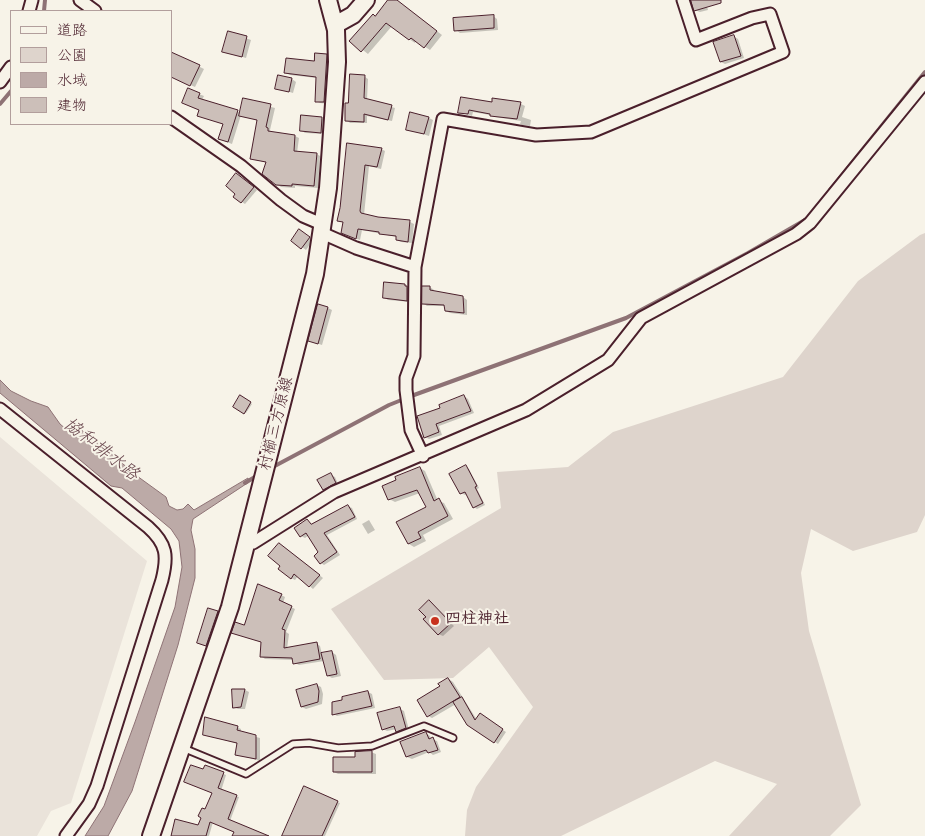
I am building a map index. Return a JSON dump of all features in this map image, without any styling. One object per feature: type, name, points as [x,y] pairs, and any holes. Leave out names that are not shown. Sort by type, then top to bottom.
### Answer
[{"type":"main road","name":"村櫛三方原線","points":[[151,836],[223,630],[309,302],[323,229],[328,188],[337,62],[335,25],[328,0]]},
{"type":"main road","points":[[335,25],[353,14],[366,0]]},
{"type":"street","points":[[80,0],[94,10]]},
{"type":"street","points":[[422,456],[411,430],[406,378],[414,356],[415,266],[443,119],[536,135],[591,132],[783,52],[770,14],[752,18],[696,40],[683,0]]},
{"type":"street","points":[[0,82],[10,68]]},
{"type":"street","points":[[247,543],[253,543],[334,492],[526,410],[608,360],[641,318],[796,234],[810,223],[925,82]]},
{"type":"street","points":[[172,118],[241,166],[281,200],[323,229],[356,248],[415,266]]},
{"type":"street","points":[[0,409],[148,527],[162,542],[165,550],[165,570],[97,786],[89,804],[66,836]]},
{"type":"lane","points":[[182,747],[246,774],[293,744],[309,743],[338,748],[372,746],[424,726],[453,738]]},
{"type":"shaded area","points":[[0,437],[147,561],[71,803],[51,811],[37,836],[0,836]]},
{"type":"green space","points":[[925,233],[925,515],[917,532],[853,551],[811,529],[801,573],[809,631],[861,805],[830,836],[729,836],[777,784],[715,761],[561,836],[465,836],[467,810],[476,787],[533,707],[489,647],[453,678],[384,680],[331,609],[501,508],[497,472],[568,467],[613,432],[783,377],[858,281]]},
{"type":"water","points":[[0,380],[11,391],[48,407],[60,424],[67,430],[79,428],[137,476],[166,497],[169,506],[177,510],[183,509],[188,504],[194,510],[248,478],[249,482],[193,519],[191,530],[195,549],[195,578],[178,645],[132,791],[108,836],[85,836],[104,806],[175,607],[182,567],[179,541],[171,529],[122,488],[111,486],[0,393]]},
{"type":"building","points":[[388,0],[397,0],[437,31],[424,48],[411,38],[409,40],[386,23],[361,52],[349,41],[373,14],[375,16]]},
{"type":"building","points":[[691,0],[721,0],[721,3],[694,11]]},
{"type":"building","points":[[494,15],[494,28],[454,31],[453,18]]},
{"type":"building","points":[[228,31],[247,36],[242,57],[222,52]]},
{"type":"building","points":[[734,35],[741,56],[720,62],[713,42]]},
{"type":"building","points":[[172,52],[200,65],[190,86],[172,77]]},
{"type":"building","points":[[315,53],[327,54],[324,102],[315,102],[316,77],[284,73],[286,58],[314,61]]},
{"type":"building","points":[[350,74],[365,75],[364,98],[392,105],[388,120],[364,114],[364,122],[345,121],[345,103],[348,103]]},
{"type":"building","points":[[278,75],[292,78],[289,92],[275,89]]},
{"type":"building","points":[[188,88],[200,93],[198,98],[238,110],[228,142],[218,139],[223,124],[197,116],[199,110],[182,103]]},
{"type":"building","points":[[461,97],[492,102],[492,98],[521,102],[517,119],[490,116],[490,114],[469,110],[468,114],[458,113]]},
{"type":"building","points":[[243,98],[271,104],[266,127],[268,131],[295,135],[294,151],[317,153],[314,186],[276,185],[262,174],[266,162],[250,159],[257,120],[239,116]]},
{"type":"building","points":[[410,112],[429,117],[424,134],[406,130]]},
{"type":"building","points":[[301,115],[322,117],[321,133],[300,131]]},
{"type":"building","points":[[347,143],[382,148],[377,167],[365,165],[360,211],[361,213],[378,217],[410,220],[408,242],[396,240],[396,236],[358,229],[356,239],[341,233],[343,222],[337,221]]},
{"type":"building","points":[[236,173],[254,187],[241,203],[233,197],[235,194],[226,186]]},
{"type":"building","points":[[299,229],[310,237],[301,249],[291,241]]},
{"type":"building","points":[[384,282],[405,284],[407,286],[407,301],[383,298]]},
{"type":"building","points":[[422,286],[430,286],[430,290],[463,296],[464,313],[445,311],[444,305],[422,304]]},
{"type":"building","points":[[318,304],[328,307],[318,344],[308,341]]},
{"type":"building","points":[[240,395],[251,402],[244,414],[233,407]]},
{"type":"building","points":[[464,395],[471,411],[436,424],[439,432],[424,438],[417,416],[440,408],[439,405]]},
{"type":"building","points":[[466,465],[483,503],[473,508],[465,492],[460,494],[449,474]]},
{"type":"building","points":[[420,467],[434,501],[439,498],[448,516],[418,532],[421,538],[408,544],[396,522],[426,507],[417,490],[388,500],[382,486],[396,480],[395,477]]},
{"type":"building","points":[[331,473],[336,483],[323,490],[317,480]]},
{"type":"building","points":[[348,505],[355,517],[324,533],[337,552],[320,564],[314,556],[318,552],[306,533],[300,537],[294,528],[307,519],[311,524]]},
{"type":"building","points":[[279,543],[320,575],[309,587],[294,574],[291,579],[278,569],[280,566],[268,556]]},
{"type":"building","points":[[258,584],[282,594],[279,600],[292,606],[282,629],[285,630],[284,648],[317,642],[320,659],[293,664],[292,658],[260,657],[261,642],[231,633],[235,622],[244,625]]},
{"type":"building","points":[[429,600],[451,623],[438,635],[423,619],[426,617],[419,610]]},
{"type":"building","points":[[208,608],[218,611],[206,646],[197,643]]},
{"type":"building","points":[[332,651],[337,674],[327,676],[321,653]]},
{"type":"building","points":[[448,678],[460,697],[427,717],[417,700],[440,686],[438,684]]},
{"type":"building","points":[[317,684],[319,691],[318,702],[301,707],[296,690]]},
{"type":"building","points":[[232,689],[245,689],[241,707],[233,708]]},
{"type":"building","points":[[368,691],[372,706],[332,715],[332,702],[342,700],[342,697]]},
{"type":"building","points":[[462,697],[475,720],[480,713],[503,729],[494,743],[467,725],[453,702]]},
{"type":"building","points":[[400,707],[406,728],[396,732],[394,726],[382,730],[377,713]]},
{"type":"building","points":[[205,717],[238,726],[237,730],[256,735],[256,759],[235,755],[237,743],[203,735]]},
{"type":"building","points":[[426,732],[429,739],[433,737],[438,750],[428,753],[426,750],[406,757],[400,742]]},
{"type":"building","points":[[372,751],[372,772],[333,772],[333,757],[355,757],[355,752]]},
{"type":"building","points":[[191,765],[203,769],[205,765],[224,772],[218,788],[237,795],[228,819],[269,836],[232,836],[234,832],[210,822],[206,836],[171,836],[175,819],[198,825],[201,818],[198,816],[202,808],[205,809],[212,793],[184,782]]},
{"type":"building","points":[[304,786],[338,801],[322,836],[282,836]]},
{"type":"waterway","name":"協和排水路","points":[[44,10],[45,0]]},
{"type":"waterway","points":[[830,190],[925,72]]},
{"type":"waterway","name":"協和排水路","points":[[0,104],[10,92]]},
{"type":"waterway","points":[[271,468],[389,405],[626,318],[748,253],[805,220]]},
{"type":"waterway","points":[[245,483],[258,475]]},
{"type":"place","name":"四柱神社","points":[[435,621]]}]
